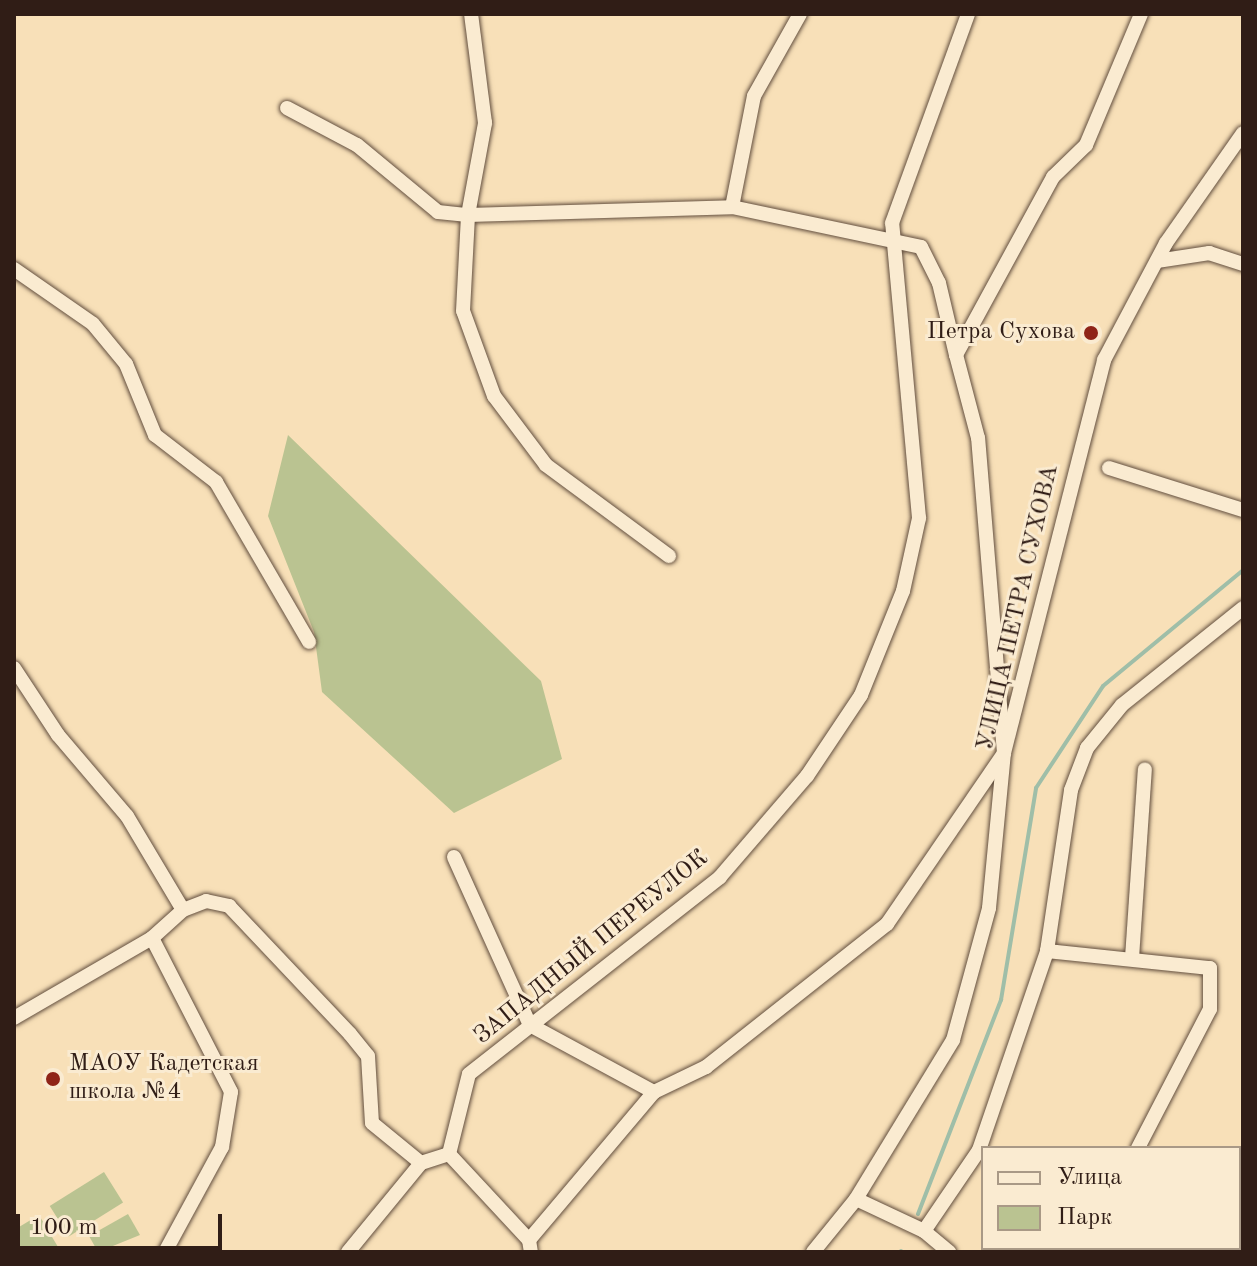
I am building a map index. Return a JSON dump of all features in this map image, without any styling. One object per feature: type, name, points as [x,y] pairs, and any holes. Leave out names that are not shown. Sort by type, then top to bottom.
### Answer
[{"type":"street","points":[[471,14],[485,123],[468,215],[463,311],[494,396],[546,465],[669,556]]},
{"type":"street","points":[[732,207],[754,96],[800,14]]},
{"type":"street","name":"ЗАПАДНЫЙ ПЕРЕУЛОК","points":[[449,1154],[469,1074],[720,877],[807,776],[861,695],[903,591],[919,518],[892,223],[930,102],[968,14]]},
{"type":"street","points":[[956,355],[1053,177],[1086,145],[1141,14]]},
{"type":"street","points":[[287,108],[357,145],[438,212],[468,215],[551,210],[732,207],[893,246],[921,247],[939,283],[978,438],[1004,753],[887,924],[706,1067],[654,1092],[530,1246],[449,1154],[421,1163],[348,1252]]},
{"type":"street","name":"УЛИЦА ПЕТРА СУХОВА","points":[[813,1252],[856,1199],[953,1040],[989,908],[1004,753],[1104,360],[1157,261],[1243,133]]},
{"type":"street","points":[[1157,261],[1209,253],[1243,264]]},
{"type":"street","points":[[14,269],[93,324],[126,364],[155,435],[216,482],[309,642]]},
{"type":"street","points":[[1109,468],[1243,510]]},
{"type":"street","points":[[983,1146],[1047,951],[1071,790],[1087,748],[1122,705],[1243,608]]},
{"type":"street","points":[[14,668],[58,735],[127,816],[183,910]]},
{"type":"street","points":[[1132,958],[1145,769]]},
{"type":"street","points":[[454,857],[530,1025],[654,1092]]},
{"type":"street","points":[[14,1018],[152,938],[183,910],[206,901],[229,906],[368,1056],[372,1123],[421,1163]]},
{"type":"street","points":[[152,938],[231,1092],[222,1147],[165,1252]]},
{"type":"street","points":[[1047,951],[1210,968],[1210,1009],[1139,1146]]},
{"type":"street","points":[[924,1231],[981,1151]]},
{"type":"street","points":[[856,1199],[924,1231],[949,1252]]},
{"type":"green space","points":[[288,435],[541,681],[562,759],[454,813],[322,692],[314,632],[268,516]]},
{"type":"green space","points":[[104,1172],[123,1203],[69,1236],[50,1206]]},
{"type":"green space","points":[[128,1214],[140,1235],[98,1252],[89,1236]]},
{"type":"green space","points":[[39,1215],[61,1252],[14,1252],[14,1230]]},
{"type":"waterway","points":[[918,1214],[1001,1000],[1036,788],[1103,686],[1243,570]]},
{"type":"place","name":"Петра Сухова","points":[[1091,333]]},
{"type":"place","name":"МАОУ Кадетская школа №4","points":[[53,1079]]}]
